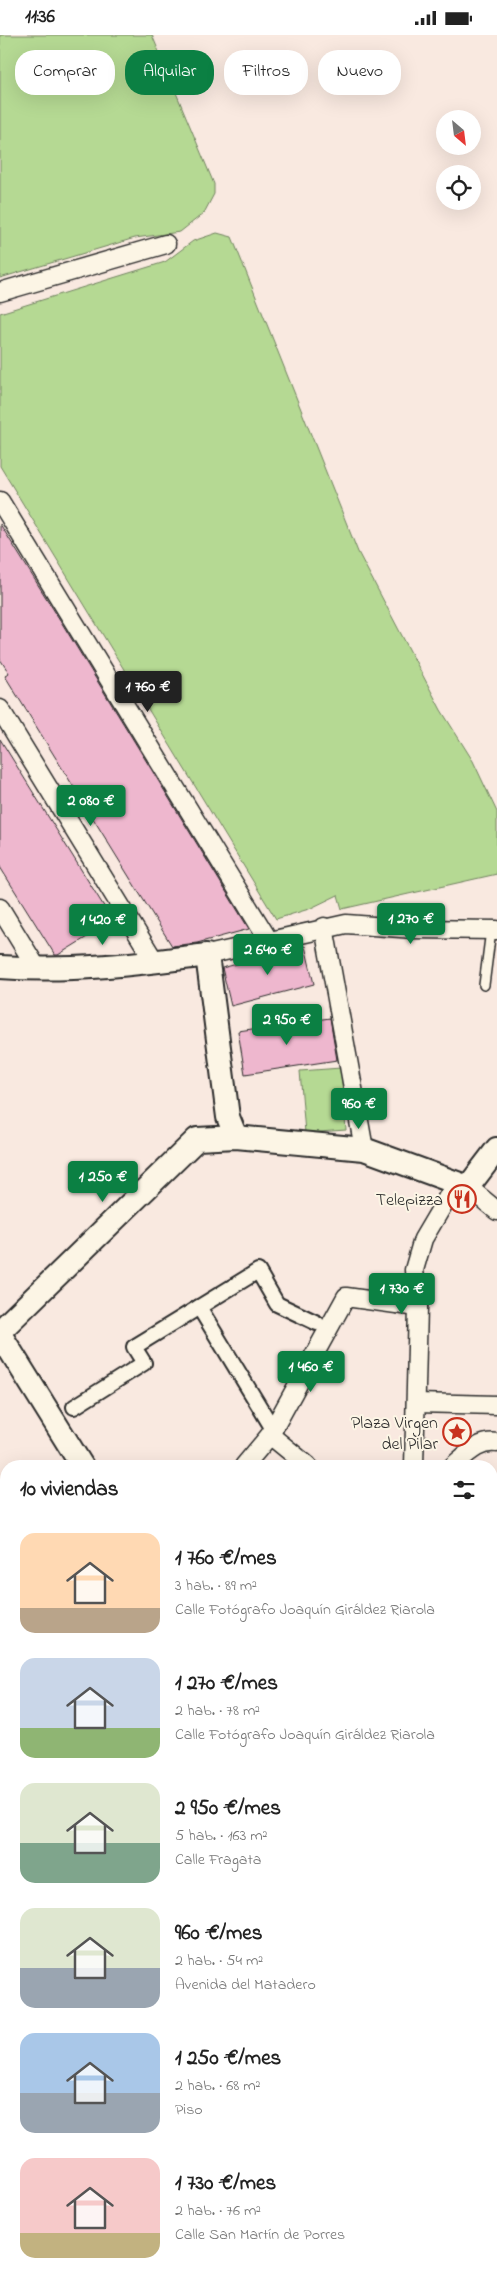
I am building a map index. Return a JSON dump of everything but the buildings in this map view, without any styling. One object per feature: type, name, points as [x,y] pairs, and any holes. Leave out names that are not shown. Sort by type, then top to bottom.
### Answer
[{"type":"street","points":[[0,292],[166,244]]},
{"type":"street","points":[[0,501],[268,941]]},
{"type":"street","points":[[0,709],[155,962]]},
{"type":"street","points":[[0,908],[38,970]]},
{"type":"street","points":[[0,967],[38,970],[155,962],[207,955],[324,927],[346,924],[414,929],[494,930]]},
{"type":"street","points":[[324,927],[364,1149]]},
{"type":"street","points":[[207,955],[228,1117],[236,1137]]},
{"type":"street","points":[[78,1460],[0,1333],[197,1139],[236,1137],[364,1149],[462,1185],[497,1211]]},
{"type":"street","points":[[414,1460],[418,1307],[414,1270],[423,1239],[462,1185],[497,1149]]},
{"type":"street","points":[[74,1407],[144,1363],[134,1347],[258,1271],[277,1304],[317,1323]]},
{"type":"street","points":[[249,1460],[271,1432],[346,1297],[418,1307]]},
{"type":"street","points":[[200,1307],[271,1432],[301,1460]]},
{"type":"street","points":[[416,1403],[497,1405]]},
{"type":"street","points":[[460,1460],[470,1451],[488,1441],[497,1443]]},
{"type":"lane","points":[[484,985],[494,930]]},
{"type":"green space","points":[[0,35],[152,35],[158,50],[125,50],[125,95],[177,95],[214,184],[214,194],[204,213],[180,232],[135,238],[0,278]]},
{"type":"green space","points":[[217,233],[232,237],[358,552],[441,710],[473,761],[497,812],[497,874],[342,909],[338,895],[309,909],[276,919],[0,466],[0,313],[165,262],[193,241]]},
{"type":"green space","points":[[341,1068],[346,1130],[305,1133],[300,1071]]},
{"type":"place","name":"Telepizza","points":[[462,1199]]},
{"type":"place","name":"Plaza Virgen del Pilar","points":[[457,1432]]}]
